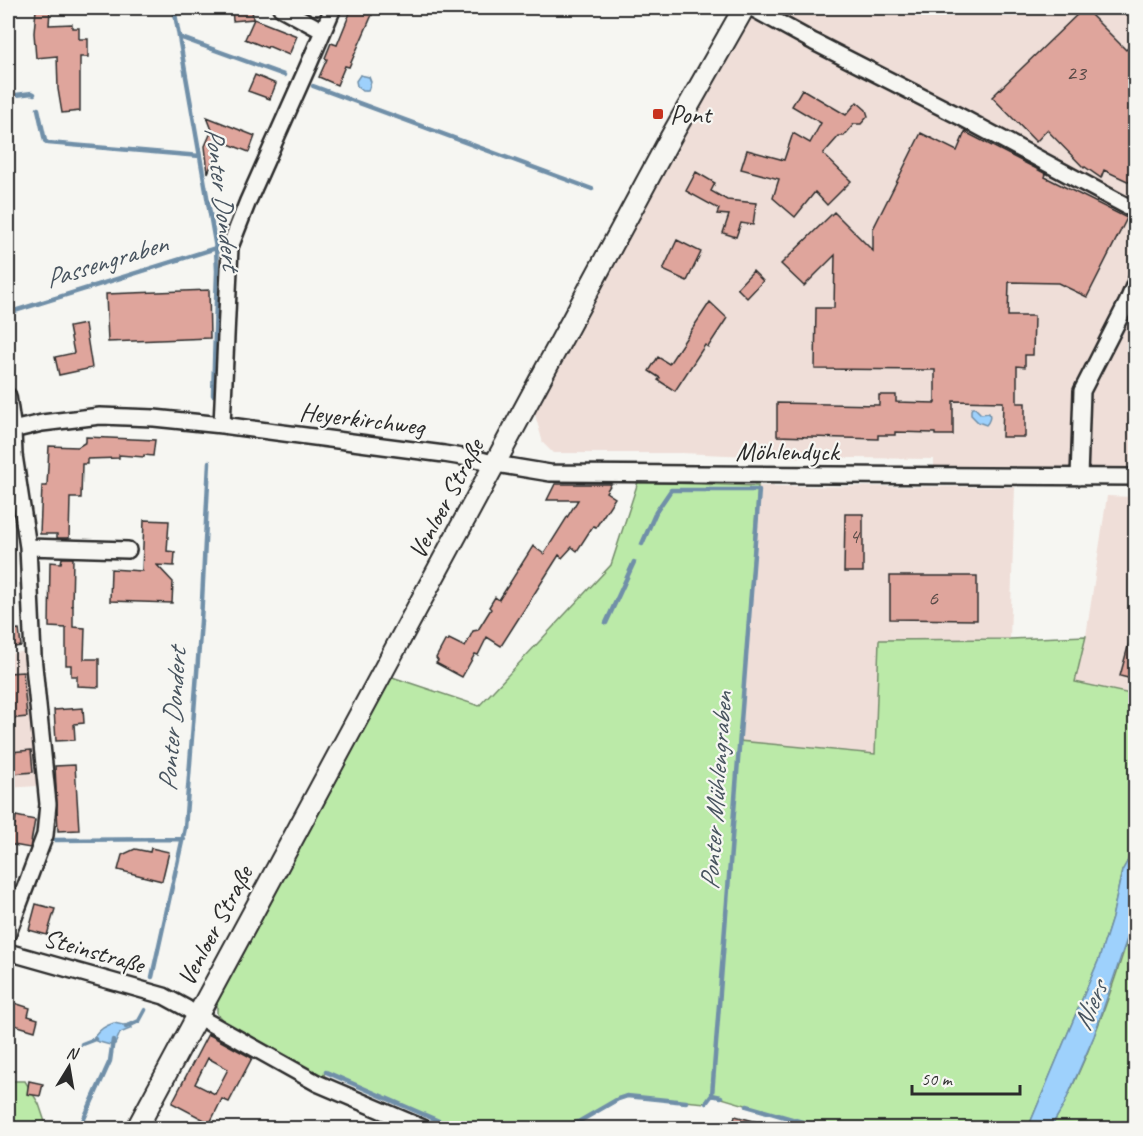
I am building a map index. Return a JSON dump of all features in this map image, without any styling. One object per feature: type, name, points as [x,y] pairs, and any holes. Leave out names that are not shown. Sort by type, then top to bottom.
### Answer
[{"type":"main road","name":"Venloer Straße","points":[[137,1128],[669,142],[744,8]]},
{"type":"street","points":[[281,8],[323,31]]},
{"type":"street","points":[[222,425],[230,247],[333,8]]},
{"type":"street","points":[[752,8],[1136,211]]},
{"type":"street","points":[[1079,477],[1082,392],[1136,281]]},
{"type":"street","points":[[8,396],[10,430],[28,547],[33,656],[48,804],[45,835],[8,933]]},
{"type":"street","name":"Heyerkirchweg","points":[[10,430],[42,423],[100,416],[154,418],[444,454],[496,464]]},
{"type":"street","name":"Möhlendyck","points":[[496,464],[550,473],[1136,477]]},
{"type":"street","points":[[28,547],[128,550]]},
{"type":"street","name":"Steinstraße","points":[[8,952],[164,996],[197,1016]]},
{"type":"street","name":"Venloer Straße","points":[[197,1016],[317,1083],[423,1128]]},
{"type":"shaded area","points":[[760,8],[1135,8],[1135,477],[934,476],[934,459],[771,457],[682,453],[553,453],[543,443],[534,411],[736,39]]},
{"type":"shaded area","points":[[758,486],[1015,487],[1010,639],[879,640],[875,754],[739,741]]},
{"type":"shaded area","points":[[1107,496],[1135,497],[1135,695],[1075,682],[1086,636]]},
{"type":"shaded area","points":[[27,651],[37,786],[8,788],[8,654]]},
{"type":"green space","points":[[638,482],[758,486],[739,741],[875,754],[879,640],[1086,636],[1075,682],[1135,695],[1135,848],[1122,871],[1112,918],[1099,959],[1028,1128],[823,1128],[712,1095],[706,1103],[626,1096],[568,1128],[455,1128],[326,1072],[322,1077],[228,1026],[217,1014],[217,1003],[392,677],[479,706],[611,565]]},
{"type":"green space","points":[[1135,915],[1135,1128],[1051,1128],[1077,1077],[1099,1024]]},
{"type":"green space","points":[[8,1081],[25,1081],[39,1104],[47,1128],[31,1128],[29,1124],[8,1125]]},
{"type":"water","points":[[360,75],[369,77],[371,82],[368,91],[363,91],[357,86],[356,81]]},
{"type":"water","points":[[972,408],[981,414],[989,413],[986,425],[978,422],[971,415]]},
{"type":"water","name":"Niers","points":[[1135,848],[1135,915],[1094,1036],[1063,1107],[1050,1128],[1028,1128],[1099,959],[1112,918],[1122,871]]},
{"type":"water","points":[[114,1023],[131,1024],[132,1028],[120,1033],[115,1044],[96,1041],[94,1037],[98,1032]]},
{"type":"building","points":[[232,8],[252,8],[253,19],[233,21]]},
{"type":"building","points":[[352,8],[375,8],[349,67],[345,66],[337,85],[319,77],[331,43],[337,45]]},
{"type":"building","points":[[1084,8],[1126,50],[1136,40],[1136,185],[1104,170],[1101,178],[1084,168],[1047,130],[1036,142],[992,97]]},
{"type":"building","points":[[36,9],[50,10],[49,25],[72,24],[72,28],[79,28],[79,39],[88,39],[88,57],[80,57],[80,111],[62,113],[58,89],[57,56],[36,58],[34,33]]},
{"type":"building","points":[[254,19],[297,36],[289,55],[245,39]]},
{"type":"building","points":[[255,75],[276,84],[270,99],[248,91]]},
{"type":"building","points":[[802,89],[846,115],[857,102],[866,110],[868,116],[861,124],[854,124],[844,136],[839,136],[823,154],[851,181],[827,205],[815,192],[795,217],[773,198],[779,179],[741,169],[747,150],[784,160],[793,133],[810,143],[821,123],[792,106]]},
{"type":"building","points":[[207,117],[255,136],[249,152],[221,141],[208,173],[205,146],[212,130]]},
{"type":"building","points":[[965,132],[1046,174],[1045,177],[1127,218],[1087,297],[1058,283],[1009,282],[1008,316],[1034,316],[1033,355],[1025,355],[1025,367],[1017,366],[1017,403],[1025,403],[1025,437],[1002,437],[1003,402],[953,401],[953,435],[895,432],[895,435],[878,435],[878,439],[777,436],[777,403],[879,405],[879,395],[896,395],[896,402],[935,403],[935,370],[815,369],[816,308],[834,308],[835,255],[804,286],[781,264],[834,212],[873,251],[873,229],[921,133],[957,151]]},
{"type":"building","points":[[696,172],[715,183],[711,191],[727,200],[756,203],[753,225],[741,223],[736,237],[723,233],[729,215],[717,214],[719,209],[686,191]]},
{"type":"building","points":[[677,240],[701,252],[687,281],[663,270]]},
{"type":"building","points":[[753,271],[763,281],[747,298],[737,288]]},
{"type":"building","points":[[209,290],[210,338],[108,342],[106,294]]},
{"type":"building","points":[[710,302],[727,318],[708,347],[705,345],[675,391],[649,371],[658,357],[669,364]]},
{"type":"building","points":[[85,324],[92,368],[59,375],[55,357],[74,353],[69,327]]},
{"type":"building","points":[[86,437],[155,440],[153,456],[119,455],[119,458],[87,459],[87,464],[82,464],[81,498],[70,498],[69,538],[57,538],[57,534],[40,534],[42,486],[47,486],[49,446],[78,447],[86,442]]},
{"type":"building","points":[[555,484],[611,484],[606,492],[615,498],[577,551],[572,547],[562,558],[559,555],[501,646],[487,637],[478,655],[475,654],[462,677],[436,663],[438,661],[436,658],[445,641],[449,639],[465,647],[473,631],[478,630],[491,609],[489,607],[495,597],[499,600],[533,546],[544,554],[578,500],[547,500]]},
{"type":"building","points":[[845,514],[863,514],[863,572],[844,572]]},
{"type":"building","points":[[144,520],[169,521],[167,551],[175,552],[174,566],[157,565],[173,582],[172,603],[110,601],[111,569],[142,571]]},
{"type":"building","points":[[62,558],[73,558],[73,627],[85,628],[84,659],[99,659],[99,687],[77,686],[77,676],[71,676],[71,665],[66,665],[66,628],[49,627],[50,562],[61,563]]},
{"type":"building","points":[[890,576],[977,576],[977,620],[890,619]]},
{"type":"building","points":[[19,629],[21,646],[8,648],[8,630]]},
{"type":"building","points":[[1132,632],[1136,633],[1136,680],[1120,676]]},
{"type":"building","points":[[23,672],[27,717],[8,719],[8,673]]},
{"type":"building","points":[[83,708],[84,723],[74,724],[75,740],[56,741],[54,710]]},
{"type":"building","points":[[31,750],[33,772],[13,774],[11,752]]},
{"type":"building","points":[[75,765],[79,830],[58,831],[55,766]]},
{"type":"building","points":[[16,816],[35,820],[30,848],[8,844],[8,826],[12,827],[13,823],[15,824]]},
{"type":"building","points":[[151,848],[169,852],[162,881],[118,870],[122,855],[135,849],[150,852]]},
{"type":"building","points":[[36,904],[55,909],[47,935],[29,930]]},
{"type":"building","points":[[8,1001],[30,1008],[28,1016],[38,1019],[35,1031],[8,1023]]},
{"type":"building","points":[[208,1034],[252,1058],[229,1102],[222,1099],[210,1123],[172,1103]],"holes":[[[208,1058],[228,1069],[215,1094],[195,1084]]]},
{"type":"building","points":[[29,1081],[43,1084],[40,1096],[27,1094]]},
{"type":"building","points":[[735,1116],[769,1125],[768,1128],[732,1128]]},
{"type":"waterway","name":"Ponter Dondert","points":[[174,8],[216,248],[213,395]]},
{"type":"waterway","points":[[179,37],[284,75]]},
{"type":"waterway","points":[[313,86],[592,189]]},
{"type":"waterway","points":[[8,96],[34,94]]},
{"type":"waterway","points":[[38,109],[45,141],[48,143],[200,156]]},
{"type":"waterway","name":"Passengraben","points":[[8,313],[216,248]]},
{"type":"waterway","name":"Ponter Dondert","points":[[152,977],[185,828],[201,621],[209,462]]},
{"type":"waterway","name":"Ponter Mühlengraben","points":[[642,544],[656,512],[671,490],[759,490],[712,1095]]},
{"type":"waterway","points":[[606,623],[634,562]]},
{"type":"waterway","points":[[55,840],[184,839]]},
{"type":"waterway","name":"Ponter Dondert","points":[[126,1027],[139,1021],[145,1010]]},
{"type":"waterway","points":[[82,1044],[95,1039]]},
{"type":"waterway","name":"Ponter Dondert","points":[[70,1128],[82,1123],[110,1061],[113,1040]]},
{"type":"waterway","points":[[326,1072],[455,1128]]},
{"type":"waterway","name":"Ponter Mühlengraben","points":[[706,1103],[712,1095],[721,1097]]},
{"type":"waterway","points":[[568,1128],[627,1096],[686,1102]]},
{"type":"waterway","points":[[747,1106],[823,1128]]},
{"type":"place","name":"Pont","points":[[658,114]]}]
